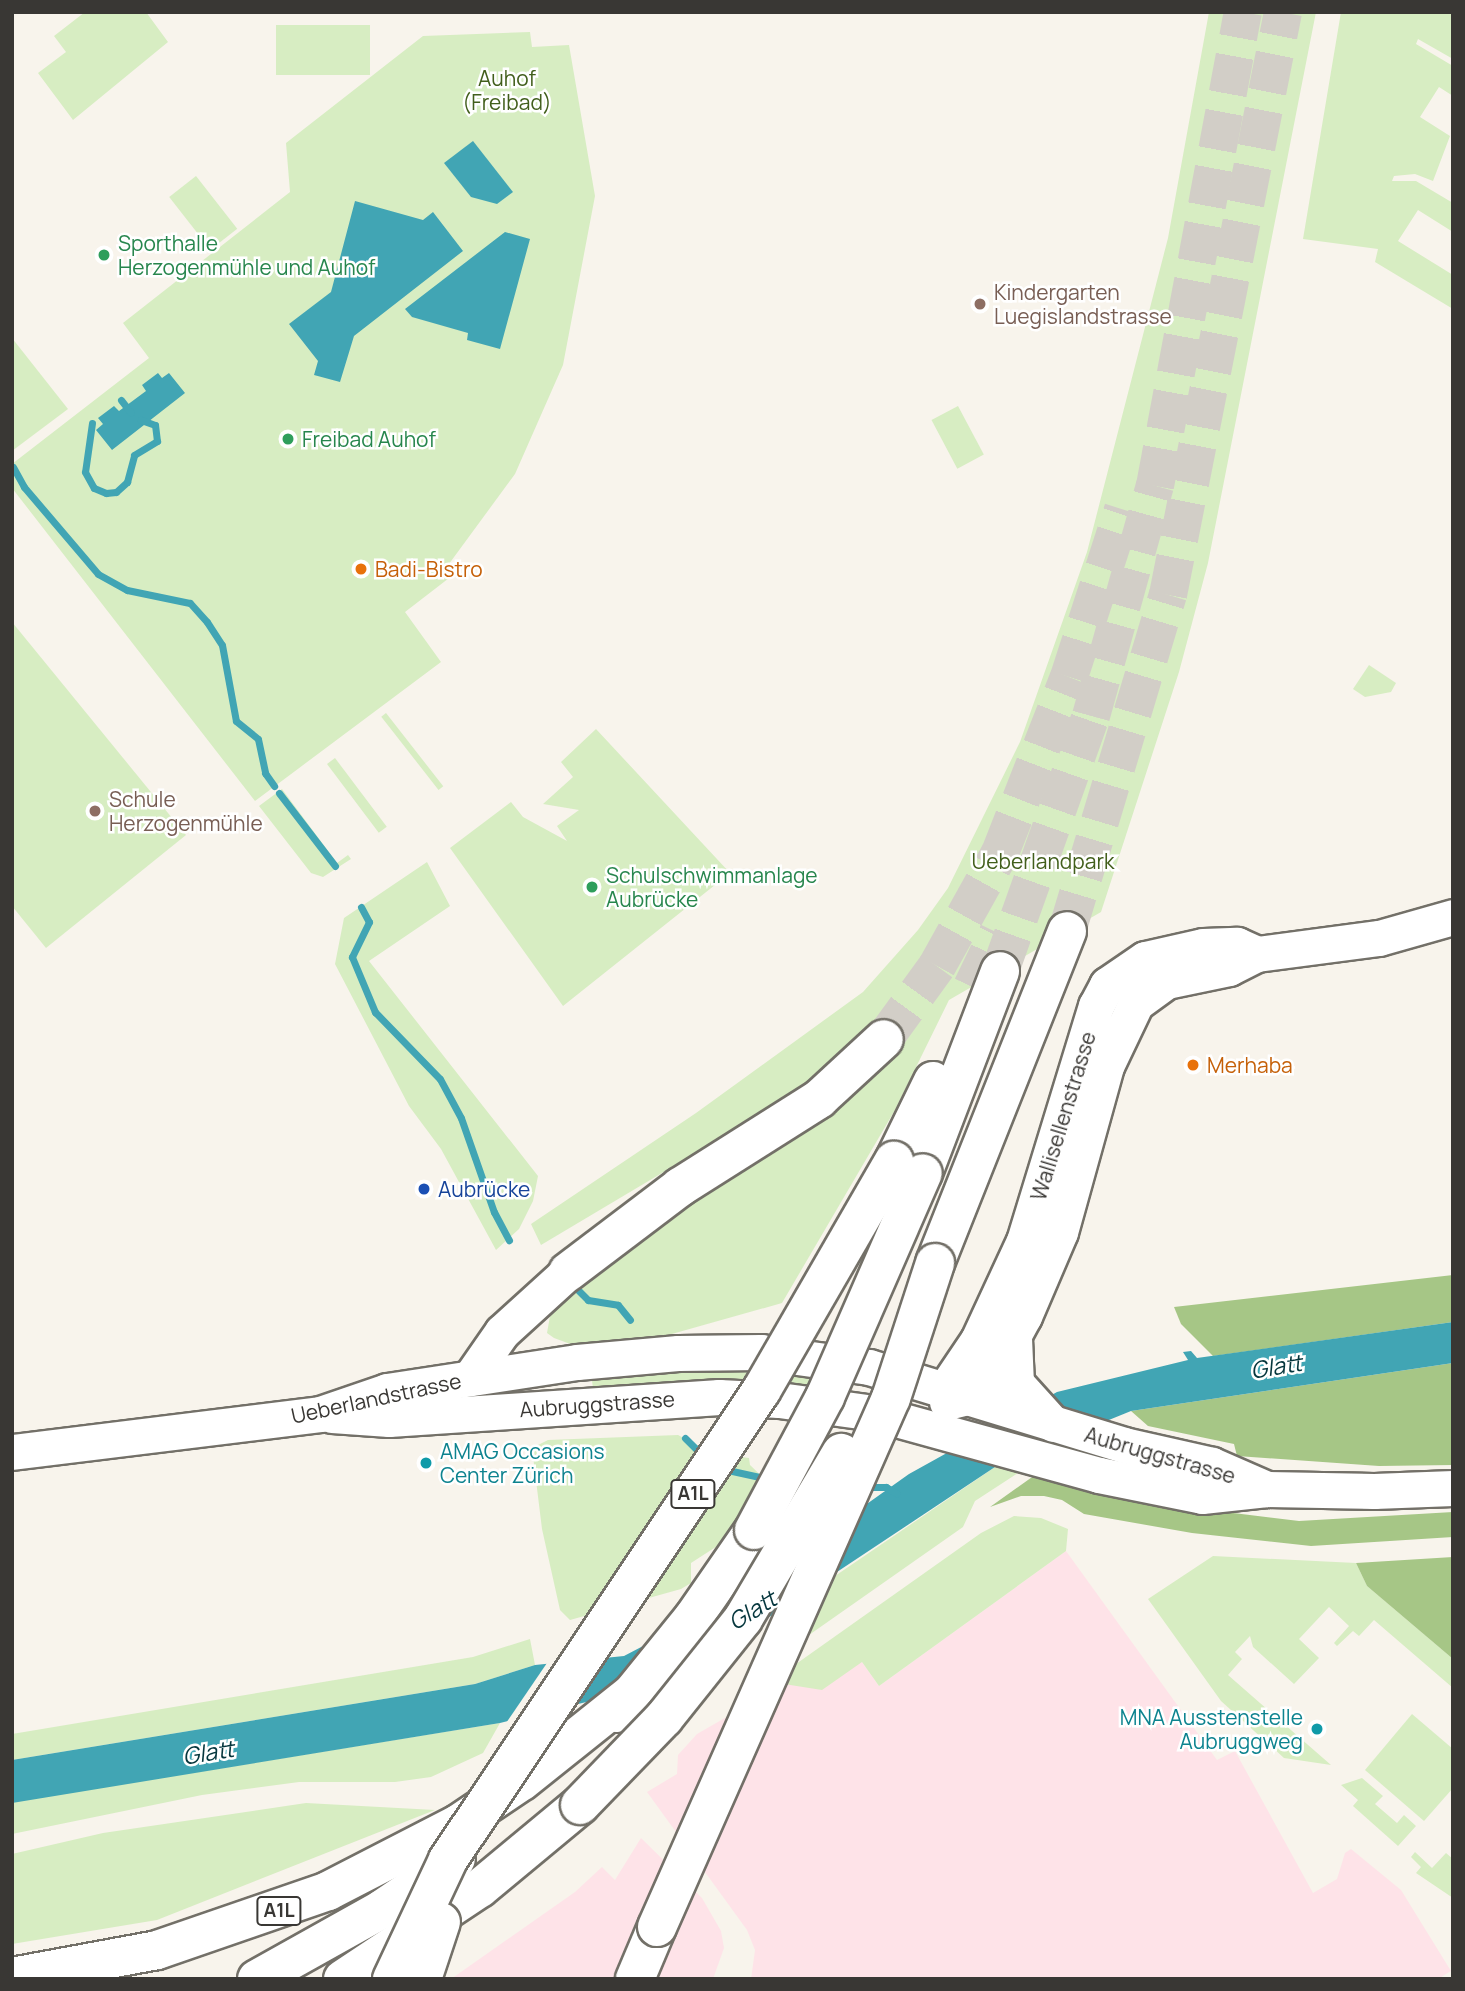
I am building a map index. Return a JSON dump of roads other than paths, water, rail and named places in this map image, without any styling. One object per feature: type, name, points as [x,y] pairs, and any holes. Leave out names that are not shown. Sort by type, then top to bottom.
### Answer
[{"type":"highway","points":[[343,1979],[480,1888],[580,1805],[705,1669],[780,1563],[842,1450],[935,1263],[1067,931]]},
{"type":"highway","name":"A1L","points":[[257,1979],[421,1885],[533,1786],[631,1694],[712,1592],[776,1493],[839,1368],[909,1167],[986,979]]},
{"type":"highway","points":[[568,1272],[680,1187],[819,1100],[884,1039]]},
{"type":"highway","name":"A1L","points":[[392,1979],[448,1860],[480,1819],[552,1699],[909,1167]]},
{"type":"highway","points":[[635,1979],[891,1398],[935,1263]]},
{"type":"highway","name":"A1L","points":[[12,1977],[132,1956],[278,1912],[407,1853],[533,1786]]},
{"type":"highway","name":"A1L","points":[[422,1979],[480,1819]]},
{"type":"street","name":"Wallisellenstrasse","points":[[955,1405],[994,1371],[1014,1338],[1056,1242],[1106,1066],[1128,1015],[1145,995],[1166,982],[1230,968],[1256,954],[1380,938],[1453,916]]},
{"type":"street","name":"Wallisellenstrasse","points":[[955,1405],[978,1340],[1024,1241],[1096,1006],[1107,985],[1145,959],[1203,946],[1237,945],[1256,954]]},
{"type":"street","name":"Ueberlandstrasse","points":[[12,1452],[320,1413],[387,1391],[470,1378],[502,1332],[568,1272]]},
{"type":"street","points":[[502,1332],[533,1369],[585,1405]]},
{"type":"street","name":"Wallisellenstrasse","points":[[1014,1338],[1016,1383],[1053,1424]]},
{"type":"street","name":"Aubruggstrasse","points":[[470,1378],[665,1353],[761,1352],[869,1367],[955,1405],[1053,1424],[1125,1445],[1212,1465],[1267,1489]]},
{"type":"street","name":"Aubruggstrasse","points":[[320,1413],[389,1419],[719,1397],[874,1413],[955,1405]]},
{"type":"street","name":"Aubruggstrasse","points":[[955,1405],[986,1443],[1066,1466],[1202,1496],[1267,1489],[1374,1492],[1453,1488]]},
{"type":"water","points":[[473,141],[513,192],[497,204],[471,197],[444,163]]},
{"type":"water","points":[[355,201],[423,220],[433,212],[463,251],[354,336],[340,382],[314,375],[318,361],[289,324],[331,292]]},
{"type":"water","points":[[505,232],[530,239],[500,349],[467,340],[468,333],[412,317],[405,309]]},
{"type":"water","points":[[158,373],[162,378],[169,373],[185,393],[112,450],[96,430],[103,424],[98,418],[114,406],[119,411],[146,391],[142,385]]},
{"type":"water","name":"Glatt","points":[[1453,1322],[1453,1363],[1131,1411],[998,1465],[673,1681],[500,1723],[12,1803],[12,1760],[475,1684],[535,1665],[624,1656],[733,1599],[909,1474],[1057,1392],[1188,1360],[1183,1352],[1191,1351],[1197,1358]]},
{"type":"waterway","points":[[121,400],[131,413]]},
{"type":"waterway","points":[[92,423],[85,472],[94,488],[106,493],[116,492],[127,482],[134,455],[157,441],[155,425],[141,420]]},
{"type":"waterway","points":[[13,467],[24,487],[98,574],[127,590],[190,603],[207,622],[222,645],[236,721],[258,739],[265,773],[274,786]]},
{"type":"waterway","points":[[279,793],[335,866]]},
{"type":"waterway","points":[[361,907],[369,922],[352,957],[375,1012],[440,1079],[461,1118],[494,1212],[509,1240]]},
{"type":"waterway","points":[[576,1288],[588,1300],[618,1305],[630,1320]]},
{"type":"waterway","points":[[685,1438],[704,1457]]},
{"type":"waterway","points":[[723,1469],[769,1479]]},
{"type":"waterway","points":[[865,1487],[886,1487],[896,1493]]},
{"type":"tunnel","points":[[1000,971],[1091,716],[1155,486],[1243,12]]},
{"type":"tunnel","points":[[1067,931],[1168,595],[1283,12]]},
{"type":"tunnel","points":[[884,1039],[937,966],[1000,853],[1069,677],[1123,510]]},
{"type":"tunnel","points":[[972,987],[998,933]]},
{"type":"place","name":"Sporthalle Herzogenmühle und Auhof","points":[[104,255]]},
{"type":"place","name":"Kindergarten Luegislandstrasse","points":[[980,304]]},
{"type":"place","name":"Freibad Auhof","points":[[288,439]]},
{"type":"place","name":"Badi-Bistro","points":[[361,569]]},
{"type":"place","name":"Schule Herzogenmühle","points":[[95,811]]},
{"type":"place","name":"Schulschwimmanlage Aubrücke","points":[[592,887]]},
{"type":"place","name":"Merhaba","points":[[1193,1065]]},
{"type":"place","name":"Aubrücke","points":[[424,1189]]},
{"type":"place","name":"AMAG Occasions Center Zürich","points":[[426,1463]]},
{"type":"place","name":"MNA Ausstenstelle Aubruggweg","points":[[1317,1729]]},
{"type":"park label","name":"Auhof (Freibad)","points":[[507,90]]},
{"type":"park label","name":"Ueberlandpark","points":[[1043,861]]}]
